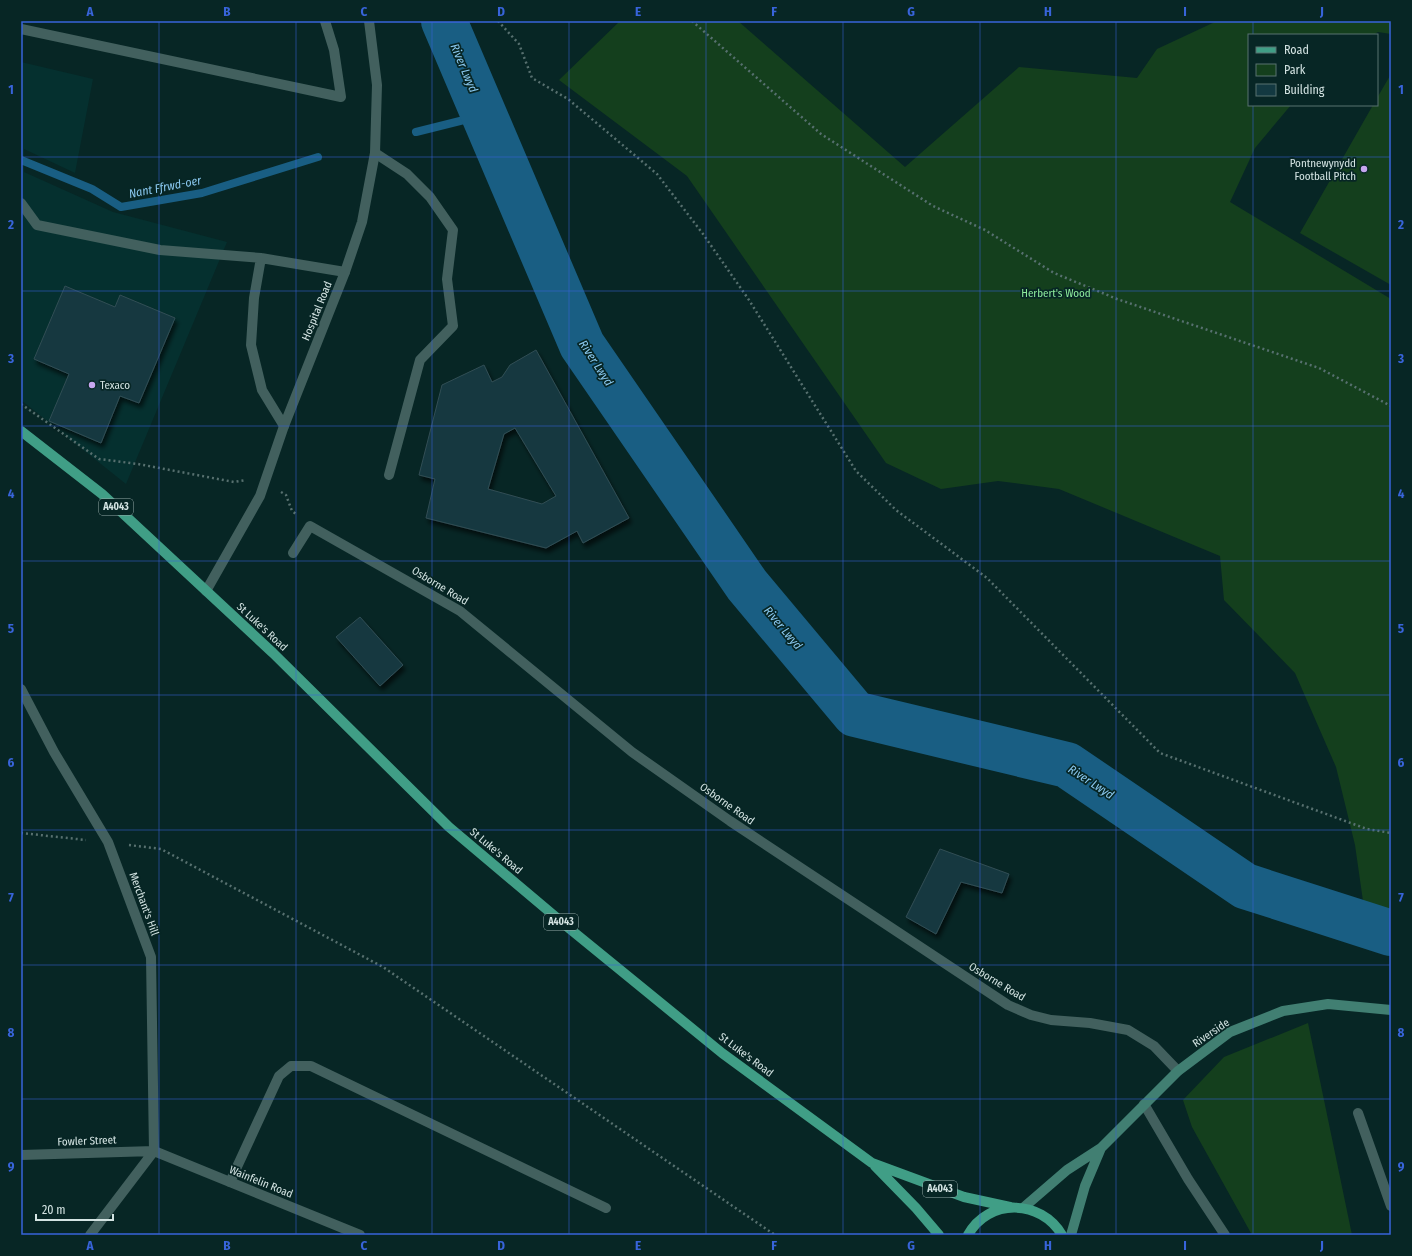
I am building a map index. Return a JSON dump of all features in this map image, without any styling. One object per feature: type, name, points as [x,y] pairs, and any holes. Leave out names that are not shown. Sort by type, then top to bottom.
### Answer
[{"type":"main road","name":"St Luke's Road","points":[[21,431],[102,494],[273,653],[449,827],[570,930],[722,1053],[872,1163],[964,1198],[1032,1210],[1049,1219],[1062,1235]]},
{"type":"main road","name":"A4043","points":[[872,1163],[916,1208],[939,1235]]},
{"type":"main road","points":[[968,1235],[971,1228],[988,1214],[1010,1207]]},
{"type":"street","points":[[21,29],[341,97],[334,50],[325,21]]},
{"type":"street","name":"Hospital Road","points":[[206,591],[260,496],[284,426],[345,272],[362,222],[375,154],[377,84],[366,22]]},
{"type":"street","points":[[375,154],[407,174],[430,197],[452,230],[447,279],[453,326],[420,360],[389,475]]},
{"type":"street","points":[[21,203],[37,225],[160,250],[261,258],[345,272]]},
{"type":"street","points":[[261,258],[254,298],[251,345],[262,390],[284,426]]},
{"type":"street","points":[[293,553],[310,526]]},
{"type":"street","name":"Osborne Road","points":[[310,526],[460,611],[632,752],[730,821],[1008,1005],[1031,1015],[1051,1020],[1090,1023],[1128,1030],[1154,1046],[1178,1071]]},
{"type":"street","name":"Merchant's Hill","points":[[21,689],[54,752],[108,842],[151,957],[154,1150]]},
{"type":"street","name":"Riverside","points":[[1023,1208],[1067,1170],[1101,1148],[1178,1071],[1230,1032],[1283,1011],[1328,1004],[1391,1010]]},
{"type":"street","points":[[230,1182],[279,1076],[291,1066],[311,1066],[606,1208]]},
{"type":"street","points":[[1144,1104],[1188,1179],[1225,1235]]},
{"type":"street","points":[[1358,1113],[1391,1206]]},
{"type":"street","name":"Riverside","points":[[1071,1235],[1083,1193],[1101,1148]]},
{"type":"street","points":[[90,1235],[154,1150]]},
{"type":"street","name":"Fowler Street","points":[[21,1155],[154,1150]]},
{"type":"street","name":"Wainfelin Road","points":[[154,1150],[360,1235]]},
{"type":"path","points":[[498,21],[519,44],[532,78],[568,99],[657,174],[703,234],[749,300],[856,471],[896,510],[987,578],[1160,753],[1367,829],[1391,832]]},
{"type":"path","points":[[692,21],[821,134],[933,206],[985,230],[1054,273],[1117,299],[1319,368],[1391,406]]},
{"type":"path","points":[[21,404],[99,459],[138,464],[234,482],[251,480],[264,482],[286,495],[292,511],[310,526]]},
{"type":"path","points":[[21,833],[161,849],[383,967],[775,1235]]},
{"type":"shaded area","points":[[21,62],[93,79],[75,173],[24,149],[24,172],[113,212],[227,242],[126,484],[21,400]]},
{"type":"green space","name":"Herbert's Wood","points":[[620,21],[738,21],[905,167],[1019,67],[1137,78],[1157,49],[1217,21],[1391,21],[1391,34],[1378,32],[1375,34],[1248,34],[1248,106],[1290,106],[1255,148],[1230,202],[1391,299],[1391,915],[1364,908],[1355,845],[1336,767],[1295,673],[1224,600],[1220,556],[1059,489],[998,481],[941,489],[886,463],[687,176],[559,80]]},
{"type":"green space","name":"Pontnewynydd Football Pitch","points":[[1391,74],[1391,285],[1300,233],[1372,106],[1378,106],[1378,96]]},
{"type":"green space","points":[[1308,1023],[1352,1235],[1252,1235],[1192,1127],[1183,1100],[1224,1057]]},
{"type":"building","points":[[65,286],[115,307],[120,295],[175,318],[139,403],[120,396],[101,443],[49,421],[69,374],[34,359]]},
{"type":"building","points":[[536,350],[629,518],[583,543],[577,531],[546,548],[426,518],[435,479],[419,475],[442,385],[484,365],[492,382],[502,377],[510,365]],"holes":[[[515,428],[556,496],[542,504],[488,489],[504,434]]]},
{"type":"building","points":[[360,617],[403,665],[380,686],[336,637]]},
{"type":"building","points":[[940,849],[1009,874],[1002,893],[961,882],[936,934],[906,917]]},
{"type":"waterway","name":"River Lwyd","points":[[444,21],[582,345],[747,585],[855,714],[1067,765],[1245,886],[1391,933]]},
{"type":"waterway","points":[[416,132],[484,115]]},
{"type":"waterway","name":"Nant Ffrwd-oer","points":[[21,160],[92,189],[121,207],[202,193],[318,157]]},
{"type":"place","name":"Pontnewynydd Football Pitch","points":[[1364,169]]},
{"type":"place","name":"Texaco","points":[[92,385]]}]
